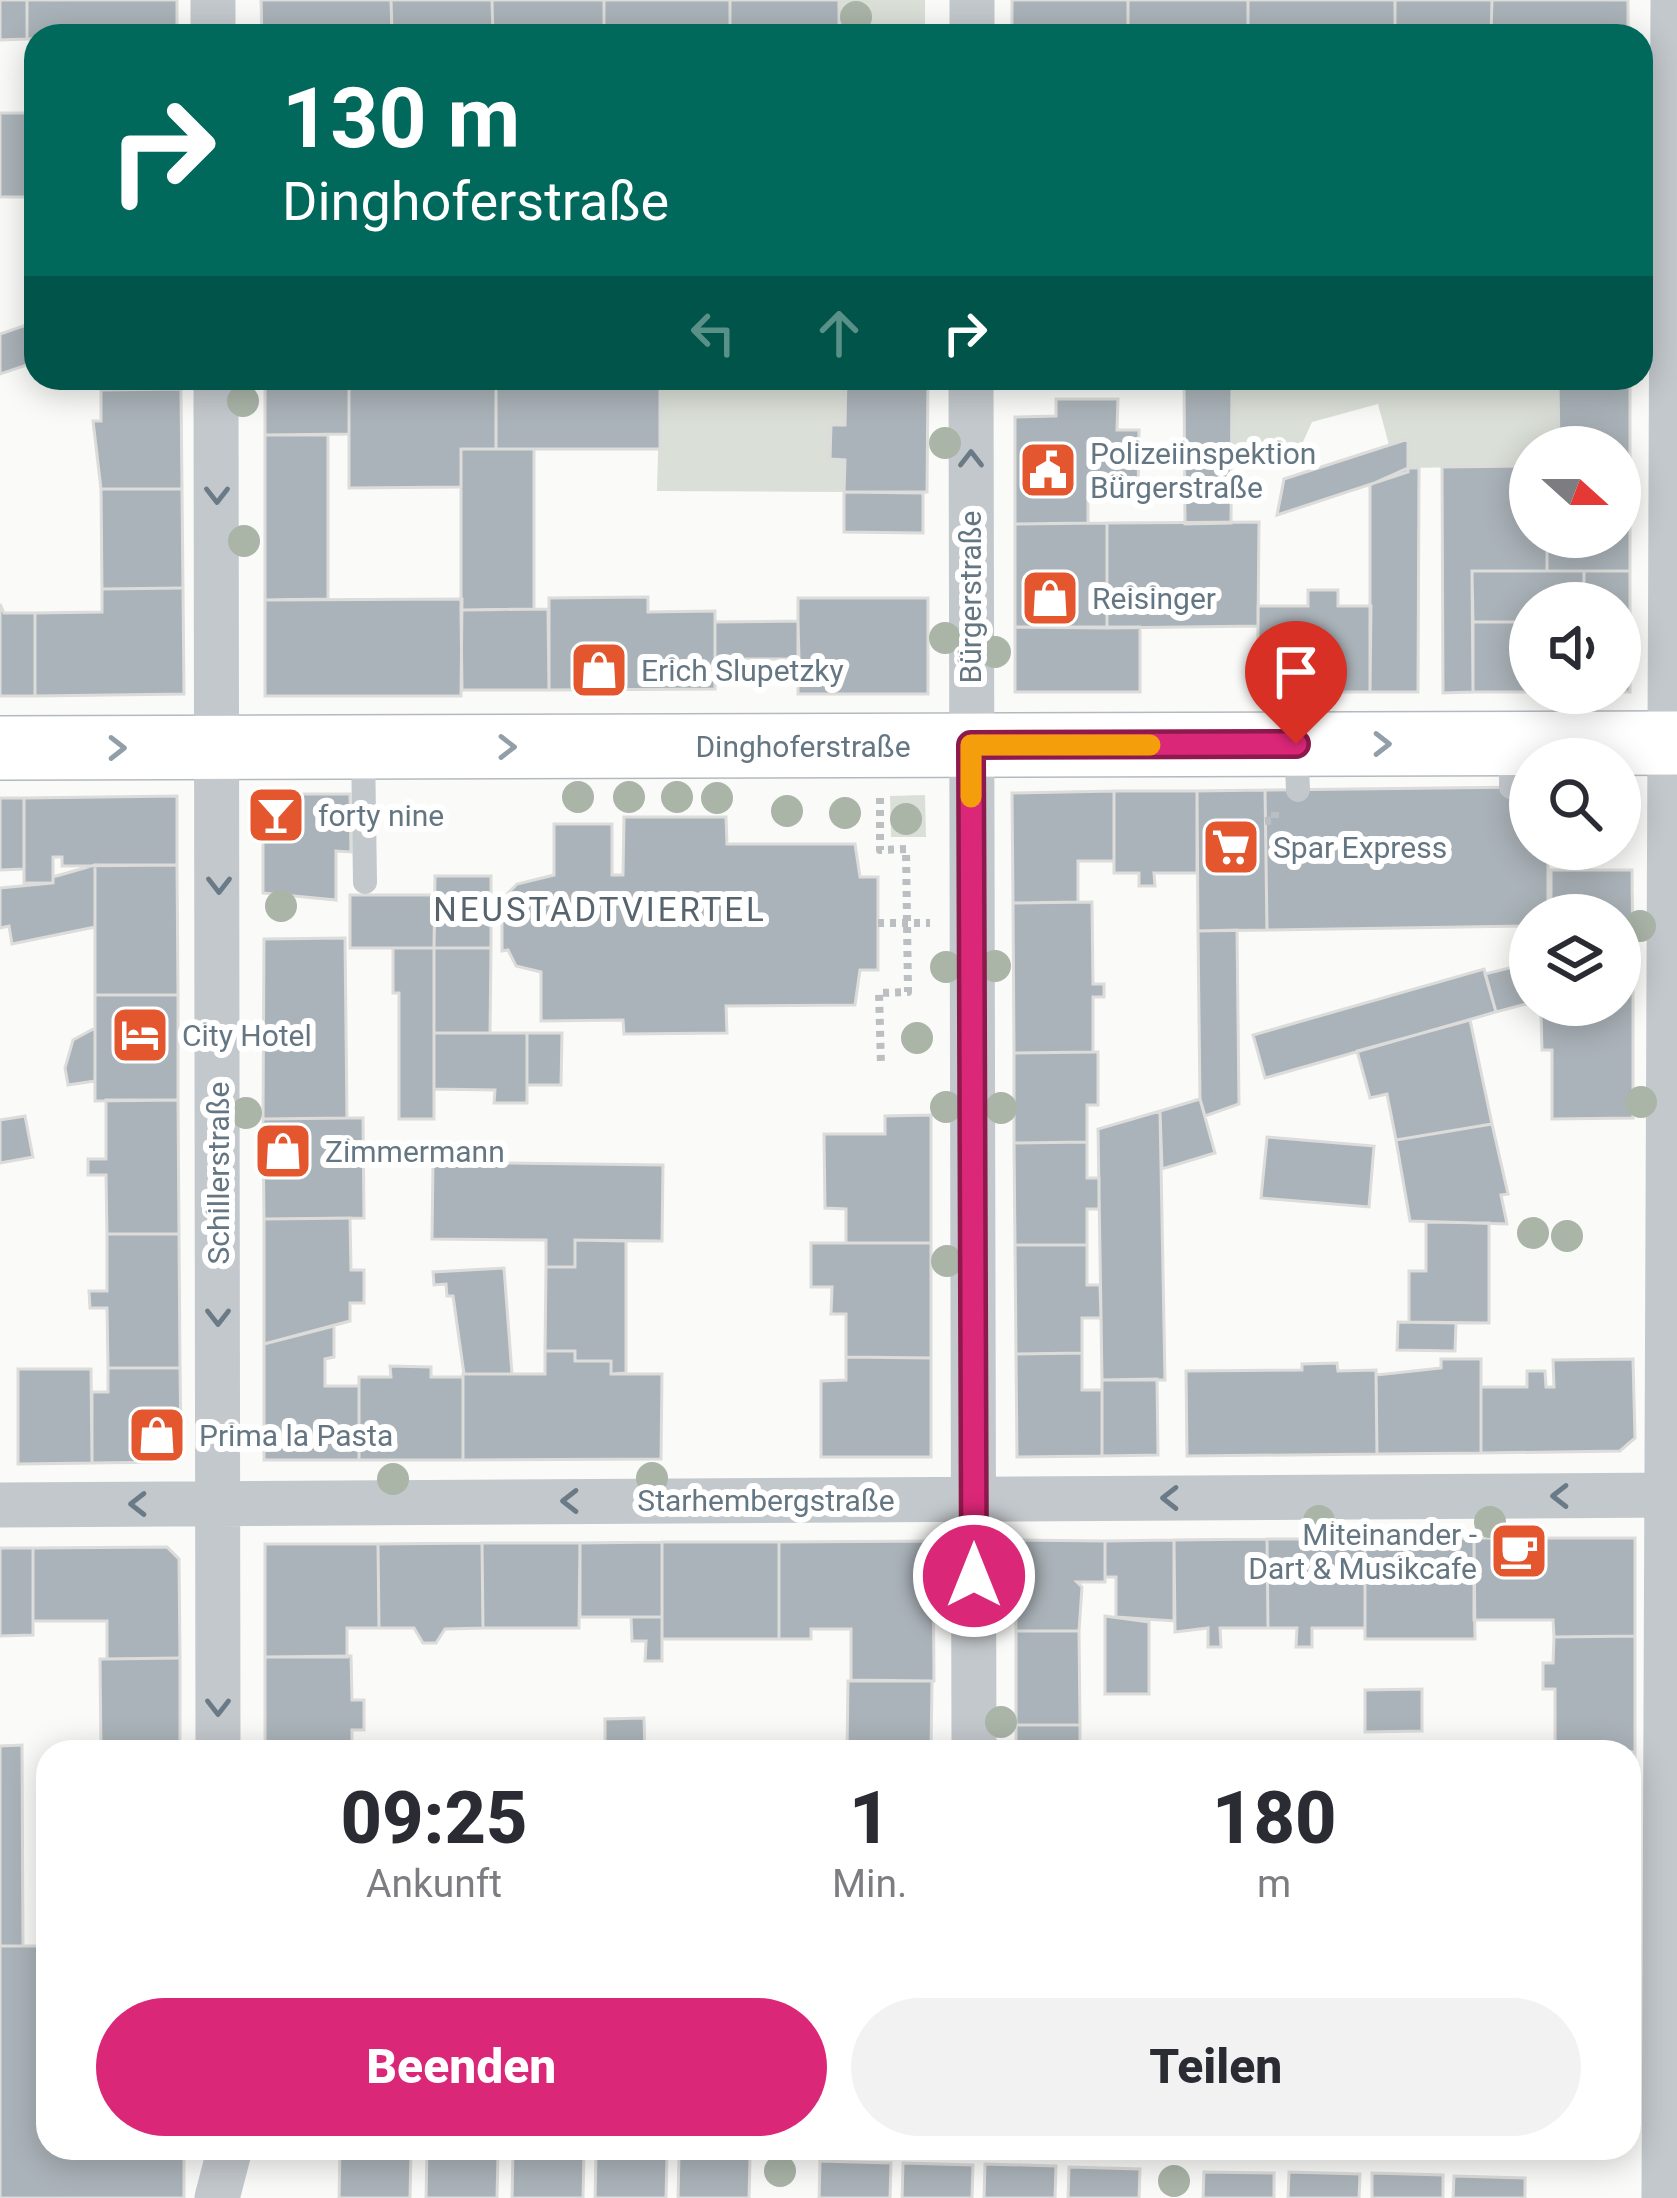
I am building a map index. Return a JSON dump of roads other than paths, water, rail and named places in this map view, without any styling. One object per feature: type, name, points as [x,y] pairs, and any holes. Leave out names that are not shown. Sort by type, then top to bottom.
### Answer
[{"type":"main road","name":"Dinghoferstraße","points":[[0,748],[971,745],[1297,767],[1511,765],[1673,742]]},
{"type":"street","points":[[1664,2198],[1648,2119],[1673,1495],[1673,0]]},
{"type":"street","name":"Schillerstraße","points":[[216,390],[218,1740]]},
{"type":"street","name":"Bürgerstraße","points":[[971,390],[974,1740]]},
{"type":"street","name":"Starhembergstraße","points":[[0,1505],[1673,1495]]},
{"type":"street","points":[[217,2198],[227,2160]]},
{"type":"lane","points":[[363,747],[365,881]]},
{"type":"place","name":"Polizeiinspektion Bürgerstraße","points":[[1048,470]]},
{"type":"place","name":"Reisinger","points":[[1050,598]]},
{"type":"place","name":"Erich Slupetzky","points":[[599,670]]},
{"type":"place","name":"forty nine","points":[[276,815]]},
{"type":"place","name":"Spar Express","points":[[1231,847]]},
{"type":"place","name":"City Hotel","points":[[140,1035]]},
{"type":"place","name":"Zimmermann","points":[[283,1151]]},
{"type":"place","name":"Prima la Pasta","points":[[157,1435]]},
{"type":"place","name":"Miteinander - Dart & Musikcafe","points":[[1519,1551]]},
{"type":"district","name":"NEUSTADTVIERTEL","points":[[600,909]]}]
